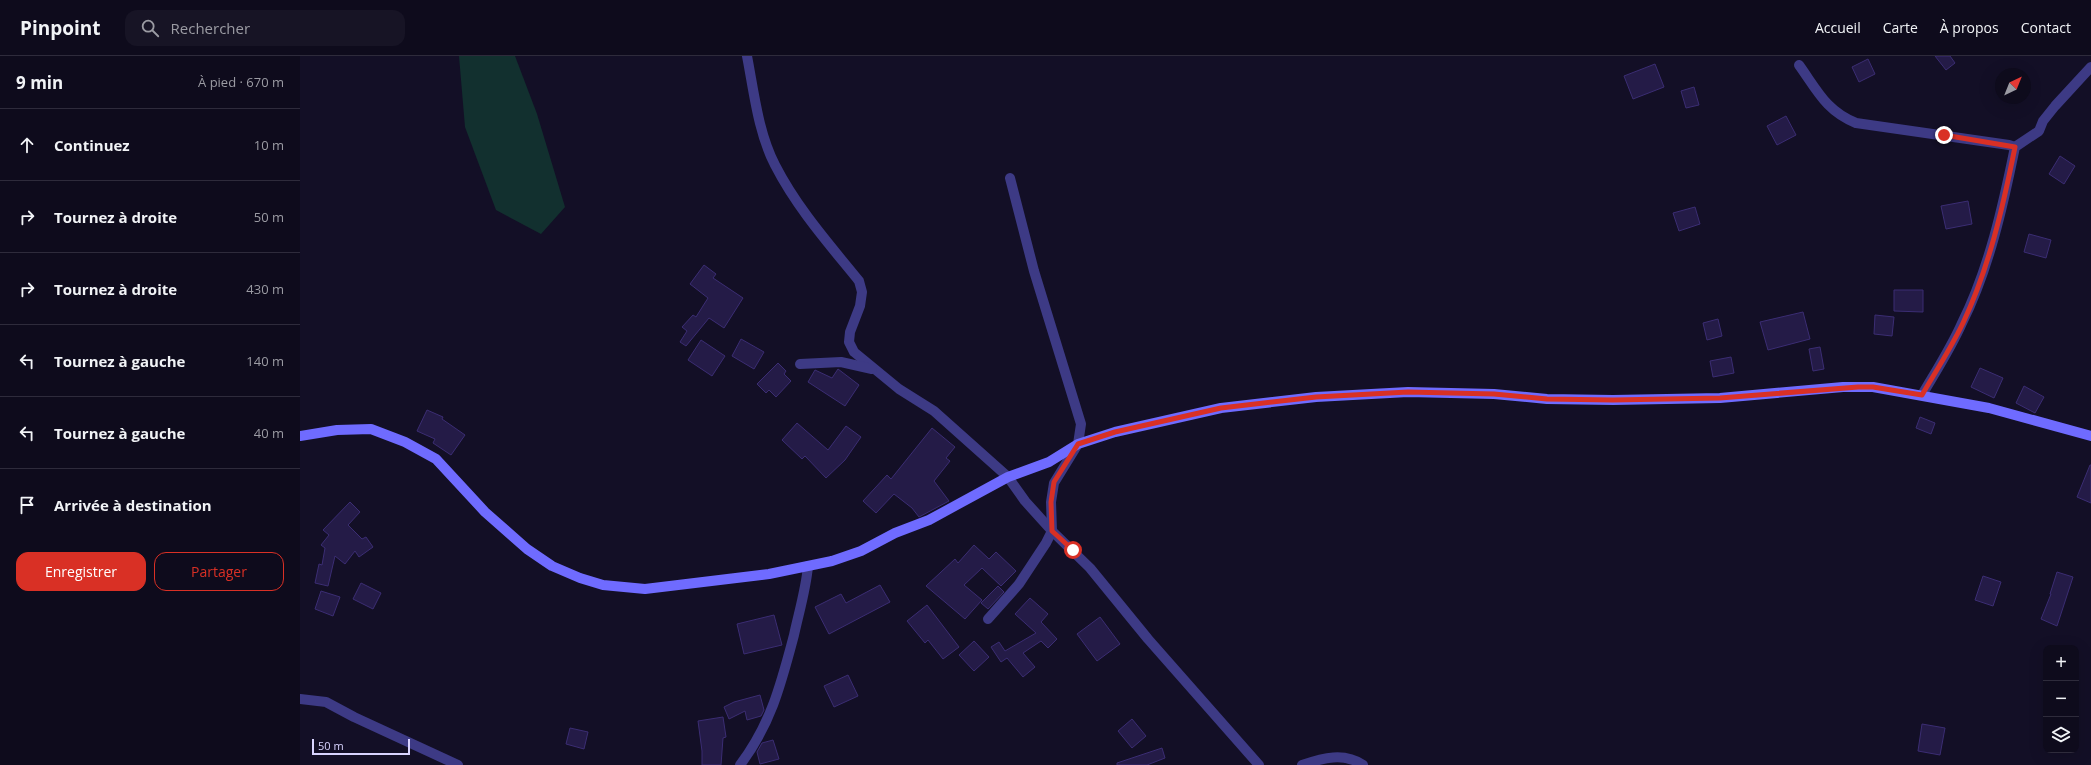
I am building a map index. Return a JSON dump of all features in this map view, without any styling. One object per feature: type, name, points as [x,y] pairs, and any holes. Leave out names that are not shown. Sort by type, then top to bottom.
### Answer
[{"type":"street","points":[[747,56],[760,123],[774,164],[812,222],[859,281],[862,292],[860,306],[850,332],[849,342],[854,352],[899,389],[934,410],[1008,477],[1025,501],[1052,531],[1090,568],[1144,634],[1260,765]]},
{"type":"street","points":[[1799,65],[1832,111],[1842,118],[1856,123],[2015,147]]},
{"type":"street","points":[[1922,395],[1963,322],[1990,251],[2006,194],[2015,147],[2039,131],[2043,121],[2055,106],[2091,67]]},
{"type":"street","points":[[988,619],[1019,584],[1038,556],[1052,531],[1051,502],[1054,482],[1078,444],[1081,424],[1036,278],[1010,178]]},
{"type":"street","points":[[800,364],[841,362],[874,369]]},
{"type":"street","points":[[300,436],[337,430],[371,429],[405,442],[436,459],[485,512],[527,549],[552,566],[580,578],[603,585],[645,589],[682,586],[769,574],[832,561],[861,551],[895,533],[929,520],[1008,477],[1049,462],[1078,444],[1138,426],[1221,408],[1316,397],[1408,392],[1494,394],[1547,399],[1629,400],[1720,398],[1873,387],[1989,408],[2091,436]]},
{"type":"street","points":[[740,765],[760,737],[774,706],[798,619],[808,566]]},
{"type":"street","points":[[300,699],[326,702],[354,717],[458,765]]},
{"type":"street","points":[[1302,765],[1339,756],[1348,757],[1363,765]]},
{"type":"green space","points":[[459,56],[515,56],[537,114],[565,207],[541,234],[496,210],[465,127]]},
{"type":"building","points":[[1935,56],[1950,56],[1955,63],[1946,70]]},
{"type":"building","points":[[1868,59],[1875,74],[1859,82],[1852,67]]},
{"type":"building","points":[[1655,64],[1664,87],[1633,99],[1624,76]]},
{"type":"building","points":[[1694,87],[1699,105],[1686,108],[1681,91]]},
{"type":"building","points":[[1786,116],[1796,135],[1777,145],[1767,126]]},
{"type":"building","points":[[2060,156],[2075,166],[2064,184],[2049,174]]},
{"type":"building","points":[[1968,201],[1972,224],[1946,229],[1941,206]]},
{"type":"building","points":[[1695,207],[1700,224],[1679,231],[1673,213]]},
{"type":"building","points":[[2029,234],[2051,240],[2046,258],[2024,252]]},
{"type":"building","points":[[704,265],[716,274],[713,278],[743,298],[724,328],[709,318],[686,346],[680,342],[687,331],[682,327],[693,315],[696,317],[708,298],[690,284]]},
{"type":"building","points":[[1894,290],[1923,290],[1923,312],[1894,311]]},
{"type":"building","points":[[1803,312],[1810,339],[1768,350],[1760,322]]},
{"type":"building","points":[[1875,315],[1894,317],[1892,336],[1874,334]]},
{"type":"building","points":[[1718,319],[1722,336],[1707,340],[1703,323]]},
{"type":"building","points":[[741,339],[764,352],[754,369],[732,356]]},
{"type":"building","points":[[701,340],[725,356],[712,376],[688,360]]},
{"type":"building","points":[[1820,347],[1824,369],[1813,371],[1809,349]]},
{"type":"building","points":[[1731,357],[1734,373],[1713,377],[1710,361]]},
{"type":"building","points":[[778,363],[786,371],[784,374],[791,381],[776,397],[769,390],[766,393],[757,384]]},
{"type":"building","points":[[1980,368],[2003,378],[1994,398],[1971,387]]},
{"type":"building","points":[[838,369],[859,385],[845,406],[808,382],[815,370],[832,378]]},
{"type":"building","points":[[2024,386],[2044,397],[2035,413],[2016,403]]},
{"type":"building","points":[[427,410],[443,417],[442,419],[465,435],[451,455],[433,443],[435,439],[417,431]]},
{"type":"building","points":[[1920,417],[1935,423],[1931,434],[1916,428]]},
{"type":"building","points":[[797,423],[828,450],[846,426],[861,437],[845,460],[826,478],[805,456],[802,459],[782,440]]},
{"type":"building","points":[[932,428],[955,447],[946,458],[950,461],[934,481],[949,501],[919,517],[912,508],[894,494],[876,513],[863,501],[887,475],[891,479]]},
{"type":"building","points":[[2091,465],[2091,503],[2077,497]]},
{"type":"building","points":[[350,502],[360,512],[348,525],[362,539],[366,537],[373,547],[359,557],[355,551],[345,564],[335,556],[328,586],[315,583],[319,564],[322,565],[325,548],[321,545],[329,535],[323,530]]},
{"type":"building","points":[[974,545],[989,559],[996,552],[1016,571],[1001,586],[982,568],[964,585],[982,600],[965,619],[926,586],[955,559],[958,563]]},
{"type":"building","points":[[2057,572],[2073,577],[2057,626],[2041,619],[2051,594]]},
{"type":"building","points":[[1983,576],[2001,582],[1993,606],[1975,600]]},
{"type":"building","points":[[361,583],[381,593],[373,609],[353,599]]},
{"type":"building","points":[[880,585],[890,602],[829,634],[815,607],[841,594],[846,603]]},
{"type":"building","points":[[998,586],[1004,592],[988,609],[981,603]]},
{"type":"building","points":[[321,591],[340,597],[333,616],[315,609]]},
{"type":"building","points":[[1030,598],[1048,614],[1041,622],[1057,639],[1048,648],[1041,641],[1023,653],[1035,667],[1023,677],[1007,658],[1001,662],[991,647],[999,642],[1005,651],[1036,633],[1015,614]]},
{"type":"building","points":[[927,605],[959,647],[943,659],[928,640],[925,643],[907,621]]},
{"type":"building","points":[[774,615],[782,645],[744,654],[737,624]]},
{"type":"building","points":[[1100,617],[1120,644],[1097,661],[1077,634]]},
{"type":"building","points":[[974,641],[989,657],[974,671],[959,655]]},
{"type":"building","points":[[848,675],[858,696],[834,707],[824,686]]},
{"type":"building","points":[[760,695],[764,710],[761,716],[747,720],[745,711],[729,719],[724,707],[734,702]]},
{"type":"building","points":[[723,717],[726,737],[723,738],[721,765],[702,765],[702,751],[698,721]]},
{"type":"building","points":[[1132,719],[1146,736],[1132,748],[1118,731]]},
{"type":"building","points":[[1922,724],[1945,728],[1940,755],[1918,751]]},
{"type":"building","points":[[570,728],[588,732],[584,749],[566,744]]},
{"type":"building","points":[[773,740],[779,759],[760,764],[757,752],[762,743]]},
{"type":"building","points":[[1162,748],[1165,758],[1147,765],[1117,765],[1117,763]]},
{"type":"route","points":[[1073,550],[1052,531],[1051,502],[1054,482],[1078,444],[1146,424],[1221,408],[1316,397],[1408,392],[1494,394],[1547,399],[1613,400],[1720,398],[1842,387],[1873,387],[1922,395],[1963,322],[1990,251],[2006,194],[2015,147],[1944,135]]}]
